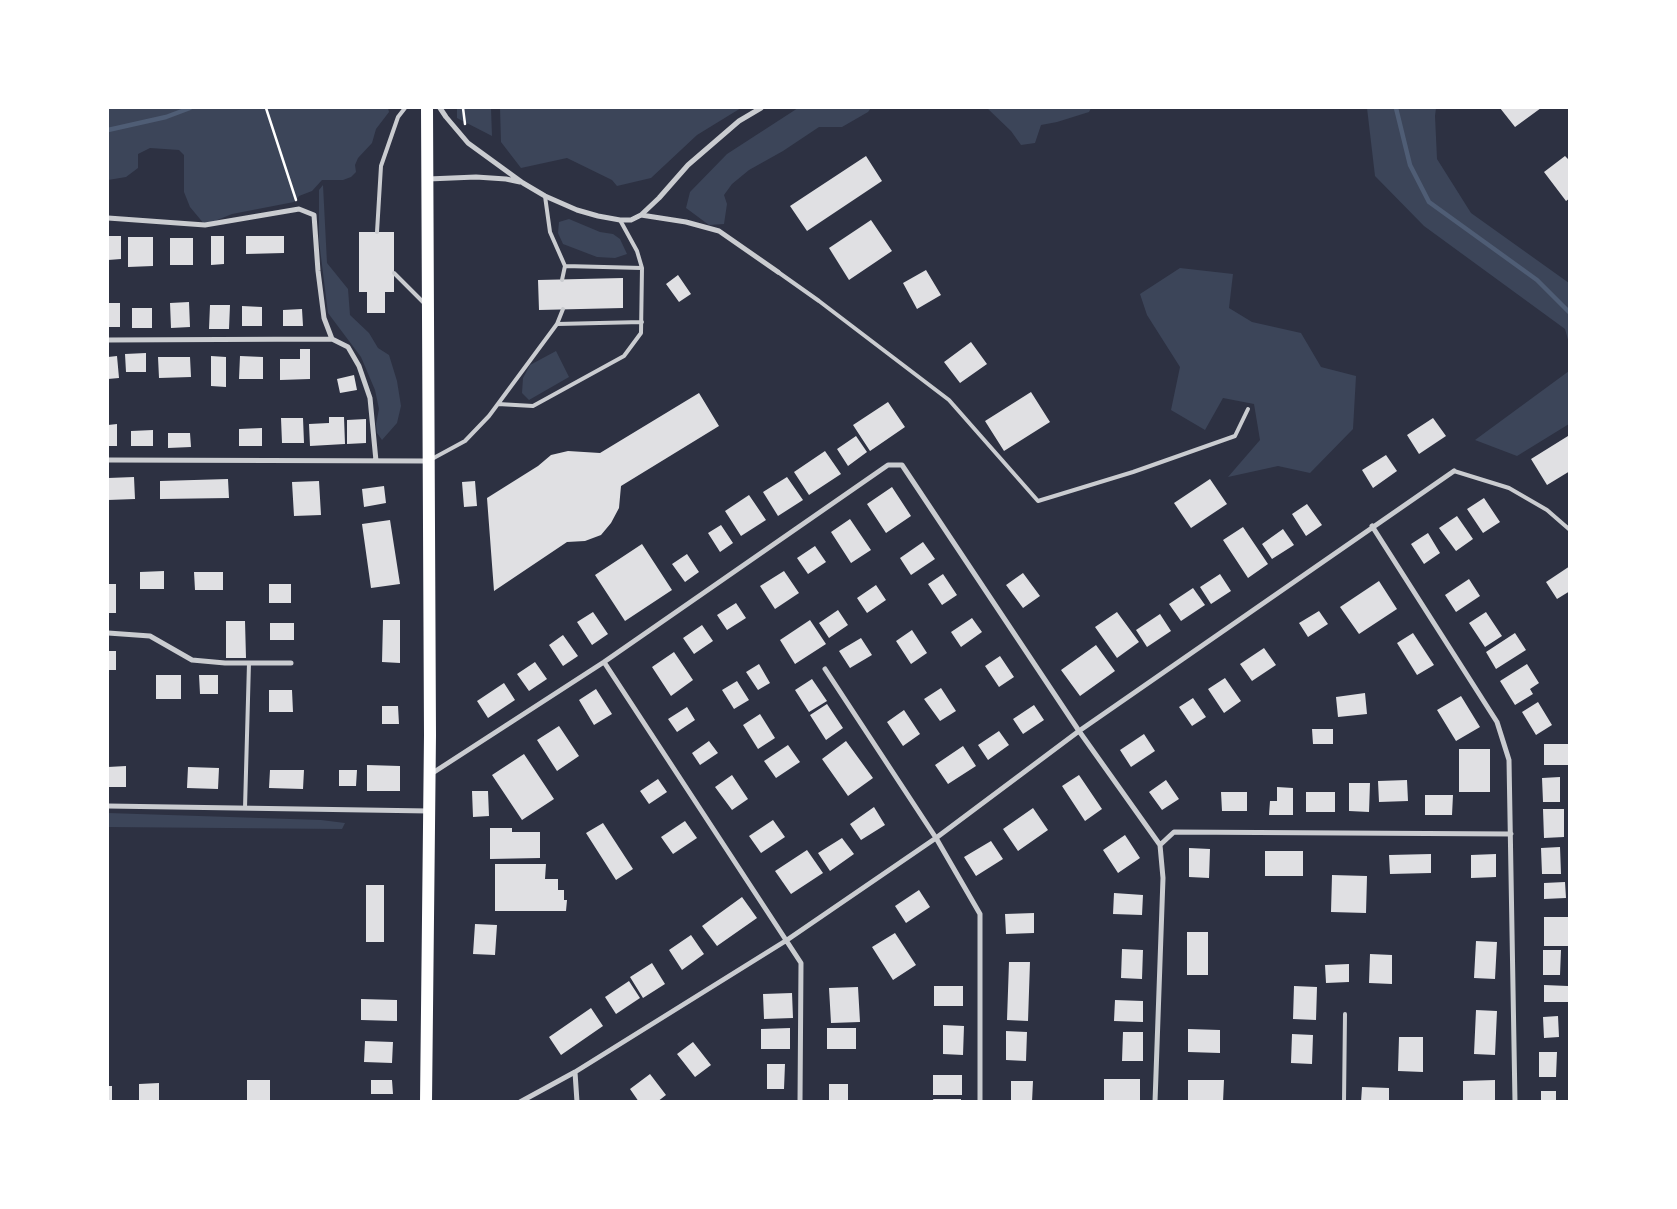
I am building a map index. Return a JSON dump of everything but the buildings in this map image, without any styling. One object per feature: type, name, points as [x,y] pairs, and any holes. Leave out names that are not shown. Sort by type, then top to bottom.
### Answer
[{"type":"main road","points":[[426,1102],[430,775],[427,108]]},
{"type":"street","points":[[440,108],[468,142],[523,183],[545,196],[577,210],[620,220],[631,220],[641,215],[688,165],[739,121],[761,108]]},
{"type":"street","points":[[428,179],[506,178],[523,183]]},
{"type":"street","points":[[108,218],[205,225],[299,209],[314,215],[324,318],[332,339]]},
{"type":"street","points":[[641,215],[686,222],[719,231],[778,272]]},
{"type":"street","points":[[108,340],[332,339],[348,347],[358,366],[370,398],[376,461]]},
{"type":"street","points":[[108,460],[428,461]]},
{"type":"street","points":[[430,775],[604,662],[888,465],[902,465],[1078,731],[1160,845],[1163,878],[1155,1102]]},
{"type":"street","points":[[520,1102],[575,1072],[787,940],[936,838],[1078,731],[1454,471]]},
{"type":"street","points":[[1372,526],[1497,722],[1509,760],[1515,1102]]},
{"type":"street","points":[[108,633],[150,636],[192,660],[291,663]]},
{"type":"street","points":[[604,662],[801,964],[800,1102]]},
{"type":"street","points":[[825,669],[936,838],[980,914],[980,1102]]},
{"type":"street","points":[[108,806],[429,811]]},
{"type":"street","points":[[1160,845],[1174,832],[1511,834]]},
{"type":"street","points":[[575,1072],[577,1102]]},
{"type":"lane","points":[[377,232],[381,166],[398,117],[405,108]]},
{"type":"lane","points":[[545,196],[550,232],[565,266],[562,280]]},
{"type":"lane","points":[[498,404],[533,406],[624,356],[642,333],[642,268],[637,250],[620,220]]},
{"type":"lane","points":[[565,266],[642,268]]},
{"type":"lane","points":[[778,272],[820,301],[949,400],[1038,501],[1133,472],[1235,436],[1248,409]]},
{"type":"lane","points":[[394,273],[427,305]]},
{"type":"lane","points":[[428,461],[465,441],[489,416],[557,324],[563,309]]},
{"type":"lane","points":[[557,324],[642,322]]},
{"type":"lane","points":[[1454,471],[1509,488],[1547,510],[1570,530]]},
{"type":"lane","points":[[245,808],[249,663]]},
{"type":"lane","points":[[1344,1102],[1345,1014]]},
{"type":"path","points":[[266,108],[299,209]]},
{"type":"shaded area","points":[[108,108],[388,108],[389,112],[376,129],[372,143],[358,158],[355,165],[356,172],[351,177],[343,180],[322,180],[312,191],[299,196],[294,202],[232,214],[205,225],[190,207],[184,192],[184,155],[179,150],[150,148],[138,154],[138,168],[126,177],[108,180]]},
{"type":"shaded area","points":[[457,108],[491,108],[492,136],[457,118]]},
{"type":"shaded area","points":[[500,108],[741,108],[697,135],[651,178],[617,186],[612,180],[567,158],[521,168],[501,142]]},
{"type":"shaded area","points":[[798,108],[871,108],[868,112],[842,127],[819,127],[783,151],[749,170],[732,184],[724,195],[727,204],[724,224],[709,225],[686,208],[690,192],[727,154]]},
{"type":"shaded area","points":[[987,108],[1091,108],[1089,112],[1041,125],[1035,143],[1021,145],[1011,131]]},
{"type":"shaded area","points":[[1367,108],[1436,108],[1437,159],[1471,213],[1569,283],[1569,343],[1565,329],[1424,226],[1375,176]]},
{"type":"shaded area","points":[[323,185],[327,263],[348,289],[350,315],[369,333],[378,348],[389,355],[397,381],[401,406],[397,423],[382,440],[377,433],[376,424],[379,409],[375,390],[361,357],[328,313],[319,241],[319,190]]},
{"type":"shaded area","points":[[569,219],[600,232],[613,234],[620,239],[627,254],[615,258],[597,257],[563,244],[558,233],[559,222]]},
{"type":"shaded area","points":[[1180,268],[1233,274],[1229,308],[1252,322],[1301,333],[1321,367],[1356,376],[1353,429],[1310,473],[1278,466],[1228,477],[1260,440],[1254,404],[1223,398],[1205,430],[1171,410],[1180,367],[1147,315],[1140,294]]},
{"type":"shaded area","points":[[556,351],[569,377],[529,400],[522,393],[523,378],[530,365]]},
{"type":"shaded area","points":[[1569,371],[1569,424],[1517,456],[1475,440]]},
{"type":"shaded area","points":[[108,813],[321,820],[345,823],[342,829],[108,827]]},
{"type":"waterway","points":[[108,130],[166,117],[190,108]]},
{"type":"waterway","points":[[1396,108],[1410,165],[1429,202],[1537,280],[1570,313]]}]
